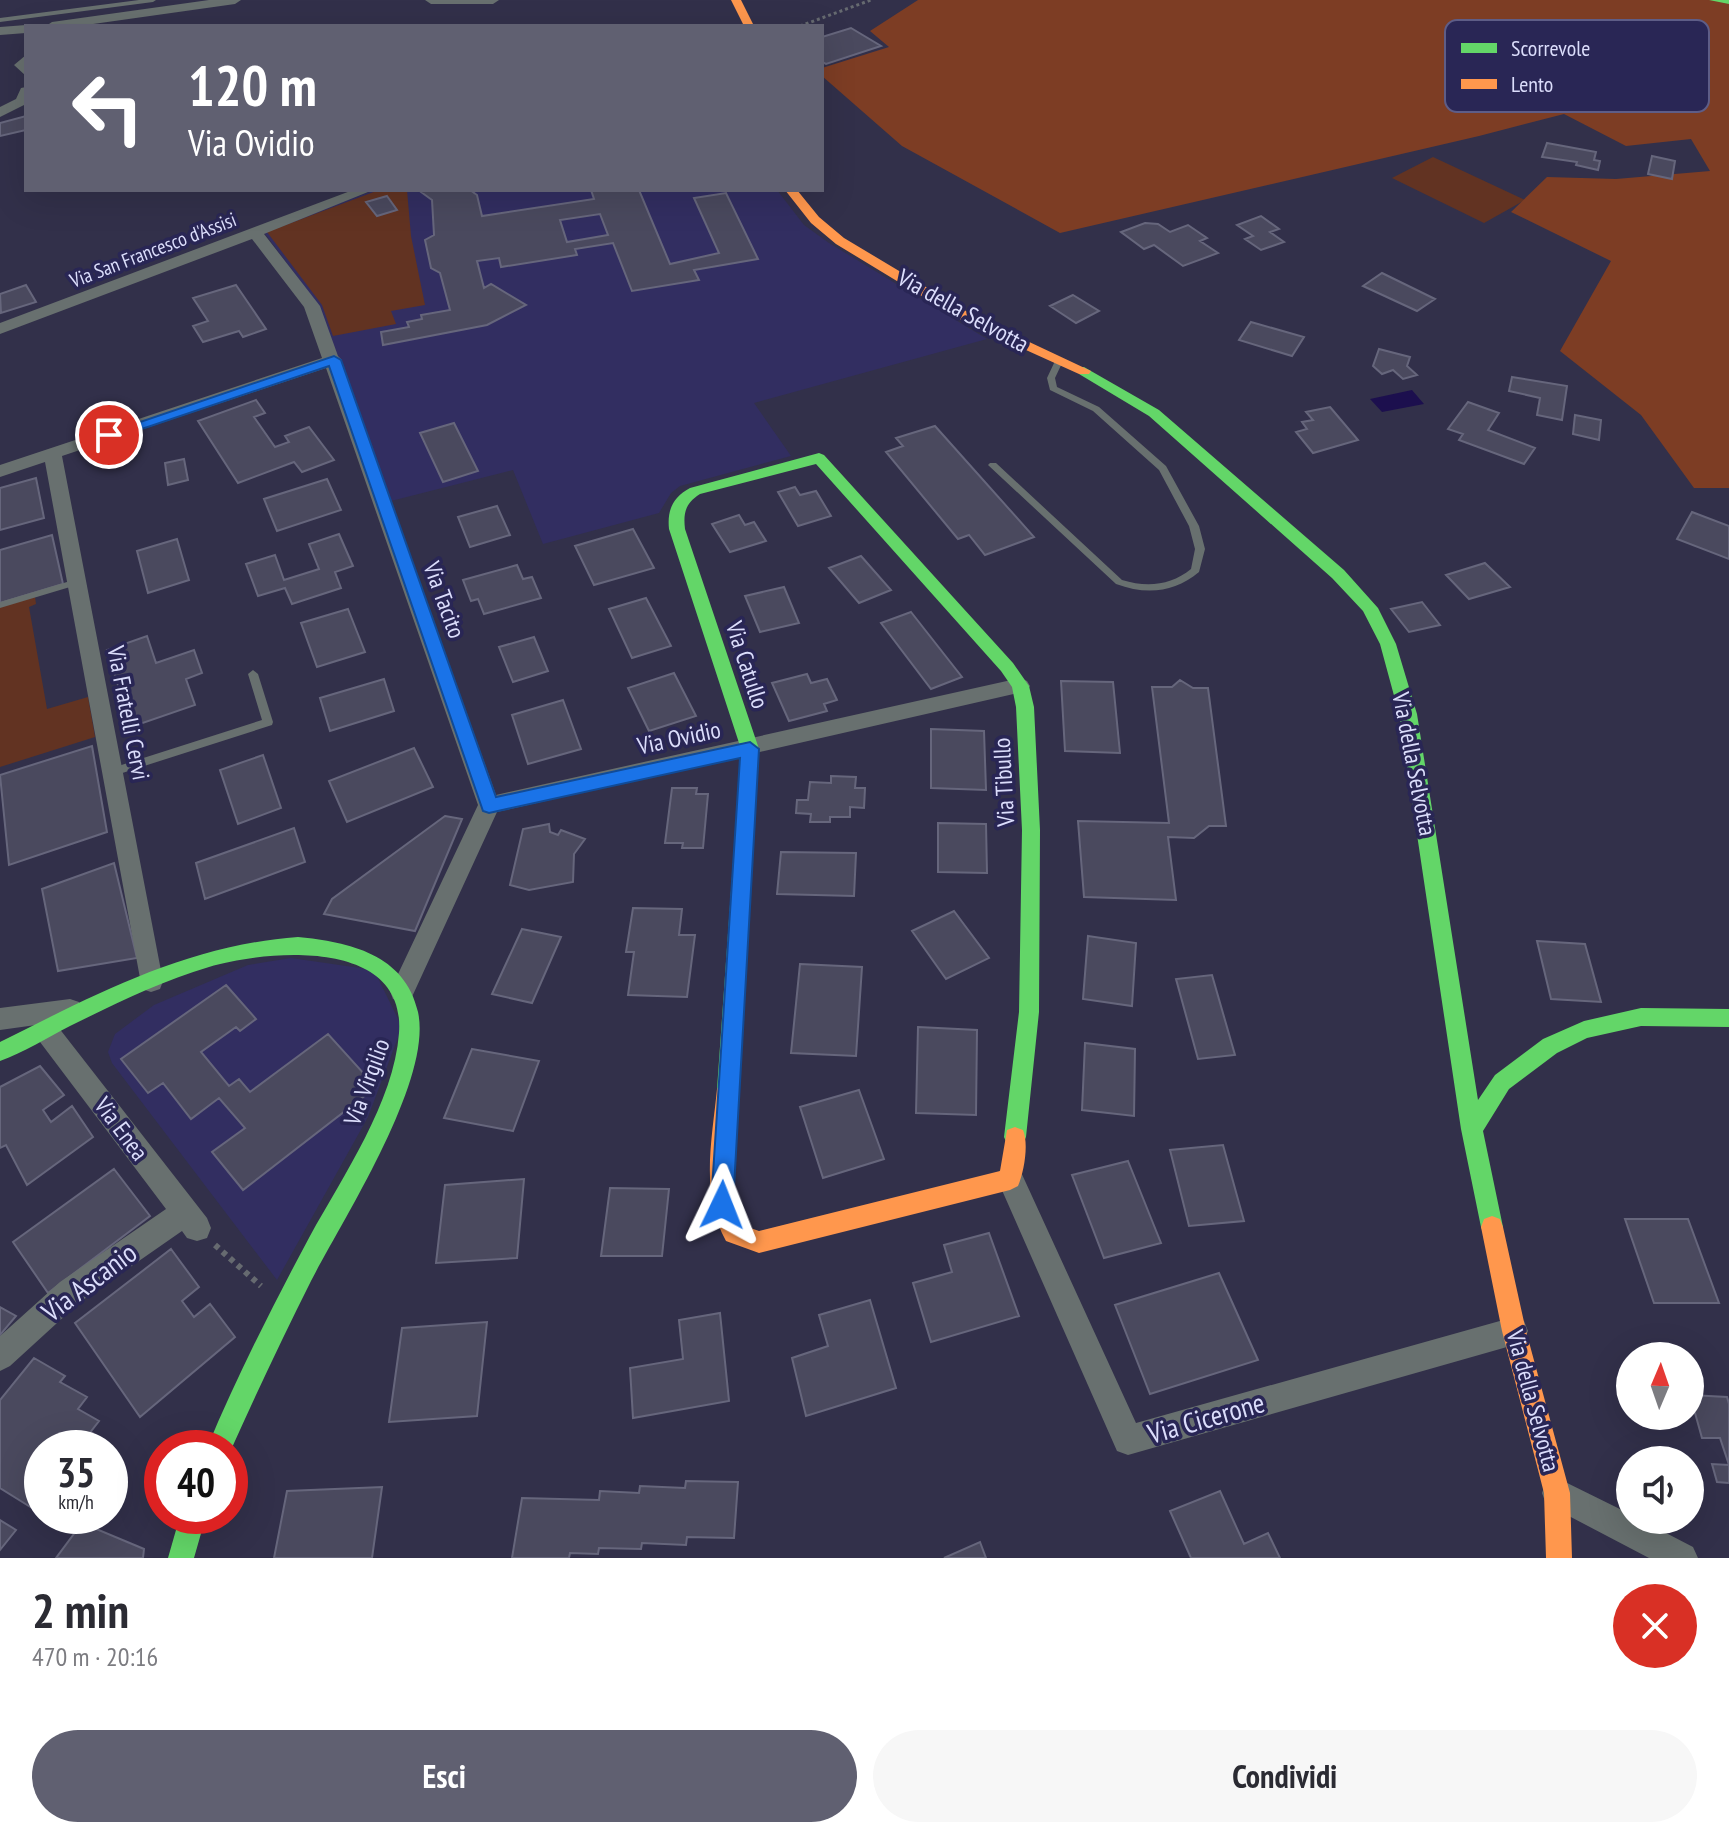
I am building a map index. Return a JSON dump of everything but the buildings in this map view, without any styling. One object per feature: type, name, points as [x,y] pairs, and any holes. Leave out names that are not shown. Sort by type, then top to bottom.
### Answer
[{"type":"street","points":[[61,24],[159,3],[235,0]]},
{"type":"street","points":[[431,0],[493,0]]},
{"type":"street","points":[[1714,0],[1729,1]]},
{"type":"street","points":[[0,31],[24,29]]},
{"type":"street","points":[[0,98],[24,91]]},
{"type":"street","points":[[0,113],[22,101],[24,96]]},
{"type":"street","name":"Via San Francesco d'Assisi","points":[[0,329],[361,192]]},
{"type":"street","name":"Via della Selvotta","points":[[793,192],[815,220],[840,241],[971,320],[1108,384],[1166,422],[1361,597],[1388,644],[1408,714],[1472,1129],[1514,1331],[1557,1493],[1682,1558]]},
{"type":"street","name":"Via Tacito","points":[[255,232],[312,306],[334,360],[489,805]]},
{"type":"street","points":[[0,471],[334,360]]},
{"type":"street","name":"Via Fratelli Cervi","points":[[53,454],[151,981]]},
{"type":"street","name":"Via Tibullo","points":[[819,458],[1007,667],[1020,686],[1025,707],[1031,830],[1031,965],[1025,1057],[1010,1179]]},
{"type":"street","name":"Via Catullo","points":[[819,458],[695,491],[683,498],[675,510],[677,529],[750,749],[721,1194],[725,1222],[734,1235],[749,1241],[768,1241],[1010,1179]]},
{"type":"street","name":"Via Ovidio","points":[[489,805],[750,749],[1020,686]]},
{"type":"street","points":[[0,1052],[151,981],[227,953],[294,945],[336,950],[372,963],[402,991],[489,805]]},
{"type":"street","name":"Via Virgilio","points":[[228,1430],[301,1277],[378,1128],[408,1044],[410,1029],[402,991]]},
{"type":"street","points":[[0,1019],[93,1007]]},
{"type":"street","points":[[1472,1129],[1502,1082],[1550,1046],[1584,1030],[1641,1017],[1729,1018]]},
{"type":"street","name":"Via Enea","points":[[46,1030],[196,1226]]},
{"type":"street","name":"Via Cicerone","points":[[1010,1179],[1128,1440],[1514,1331]]},
{"type":"street","name":"Via Ascanio","points":[[0,1356],[70,1292],[196,1226]]},
{"type":"street","points":[[1557,1493],[1559,1558]]},
{"type":"street","points":[[181,1558],[188,1534]]},
{"type":"lane","points":[[0,20],[159,3]]},
{"type":"lane","points":[[993,465],[1119,582],[1134,587],[1158,588],[1179,582],[1196,570],[1200,549],[1194,526],[1163,468],[1096,409],[1053,388],[1051,378],[1059,361]]},
{"type":"lane","points":[[0,605],[77,582]]},
{"type":"lane","points":[[113,772],[268,722],[253,674]]},
{"type":"path","points":[[805,24],[871,0]]},
{"type":"path","points":[[196,1226],[268,1292]]},
{"type":"shaded area","points":[[918,0],[1729,0],[1729,488],[1694,488],[1641,415],[1560,351],[1611,261],[1511,212],[1547,177],[1616,179],[1710,171],[1691,139],[1626,146],[1564,114],[1060,233],[902,146],[824,78],[824,67],[889,47],[870,31]]},
{"type":"shaded area","points":[[1433,157],[1525,200],[1484,223],[1392,178]]},
{"type":"shaded area","points":[[370,192],[779,192],[804,225],[829,243],[987,339],[754,403],[791,456],[680,486],[671,493],[659,513],[543,544],[513,470],[391,501],[319,306],[263,231]]},
{"type":"shaded area","points":[[374,192],[407,192],[411,236],[425,305],[391,311],[396,324],[333,336],[322,305],[267,232]]},
{"type":"shaded area","points":[[1412,390],[1424,404],[1382,412],[1370,399]]},
{"type":"shaded area","points":[[35,597],[36,604],[29,607],[47,709],[88,697],[95,737],[0,767],[0,607]]},
{"type":"shaded area","points":[[291,958],[374,970],[402,1027],[368,1117],[277,1280],[112,1063],[108,1052],[115,1034],[154,1005],[248,965]]},
{"type":"traffic: fast","points":[[1714,0],[1729,1]]},
{"type":"traffic: fast","points":[[1084,371],[1154,413],[1338,574],[1370,608],[1388,644],[1408,714],[1472,1129],[1492,1227]]},
{"type":"traffic: fast","points":[[819,458],[1007,667],[1020,686],[1025,707],[1031,830],[1029,1012],[1015,1137]]},
{"type":"traffic: fast","points":[[728,1089],[750,749],[677,529],[676,517],[681,502],[695,491],[819,458]]},
{"type":"traffic: fast","points":[[0,1052],[165,973],[210,958],[255,948],[298,945],[341,950],[374,966],[399,989],[407,1009],[409,1031],[402,1069],[393,1095],[372,1145],[280,1318],[227,1430]]},
{"type":"traffic: fast","points":[[1472,1129],[1502,1082],[1550,1046],[1584,1030],[1641,1017],[1729,1018]]},
{"type":"traffic: fast","points":[[181,1558],[188,1534]]},
{"type":"traffic: slow","points":[[736,0],[748,24]]},
{"type":"traffic: slow","points":[[793,192],[815,220],[840,241],[971,320],[1084,371]]},
{"type":"traffic: slow","points":[[728,1089],[721,1164],[723,1204],[734,1233],[759,1242],[1010,1179],[1015,1137]]},
{"type":"traffic: slow","points":[[1492,1227],[1514,1331],[1557,1493],[1559,1558]]},
{"type":"route","points":[[109,435],[334,360],[370,471],[489,805],[750,749],[722,1205]]}]
